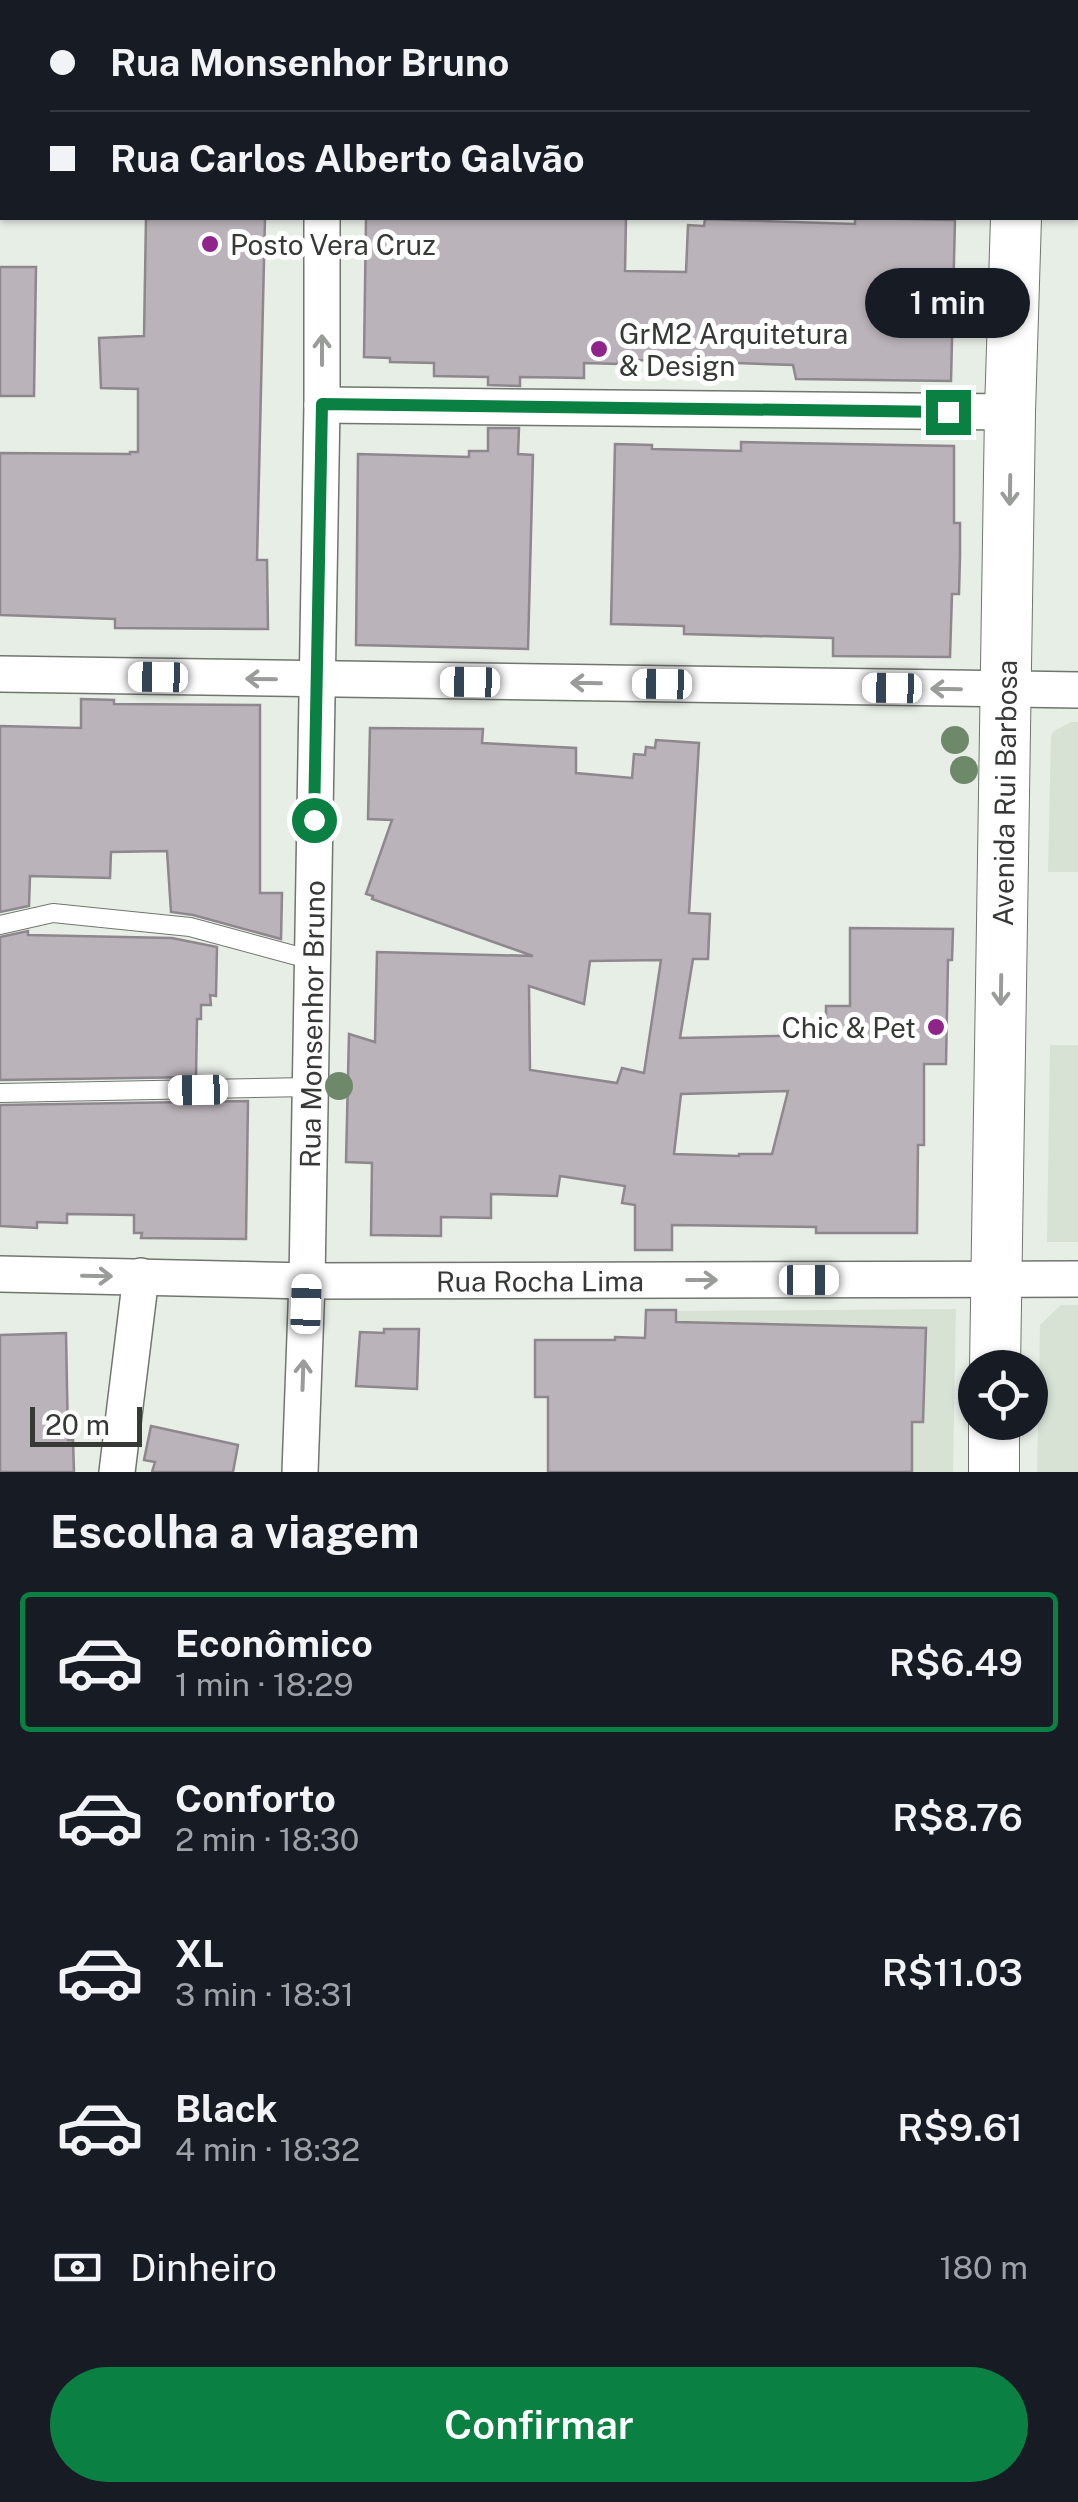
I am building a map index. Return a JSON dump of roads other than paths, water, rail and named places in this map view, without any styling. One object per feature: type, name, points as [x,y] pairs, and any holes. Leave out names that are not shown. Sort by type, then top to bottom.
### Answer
[{"type":"main road","name":"Avenida Rui Barbosa","points":[[994,1350],[1016,220]]},
{"type":"main road","points":[[994,1440],[994,1472]]},
{"type":"street","name":"Rua Monsenhor Bruno","points":[[300,1472],[307,1281],[322,220]]},
{"type":"street","points":[[322,404],[1010,412]]},
{"type":"street","points":[[0,674],[1078,690]]},
{"type":"street","name":"Rua Rocha Lima","points":[[0,1274],[307,1281],[1078,1280]]},
{"type":"street","points":[[117,1472],[140,1276]]},
{"type":"lane","points":[[0,925],[53,913],[190,927],[312,960]]},
{"type":"lane","points":[[0,1093],[310,1087]]},
{"type":"place","name":"Posto Vera Cruz","points":[[210,244]]},
{"type":"place","name":"GrM2 Arquitetura & Design","points":[[599,349]]},
{"type":"place","name":"Chic & Pet","points":[[936,1027]]}]
